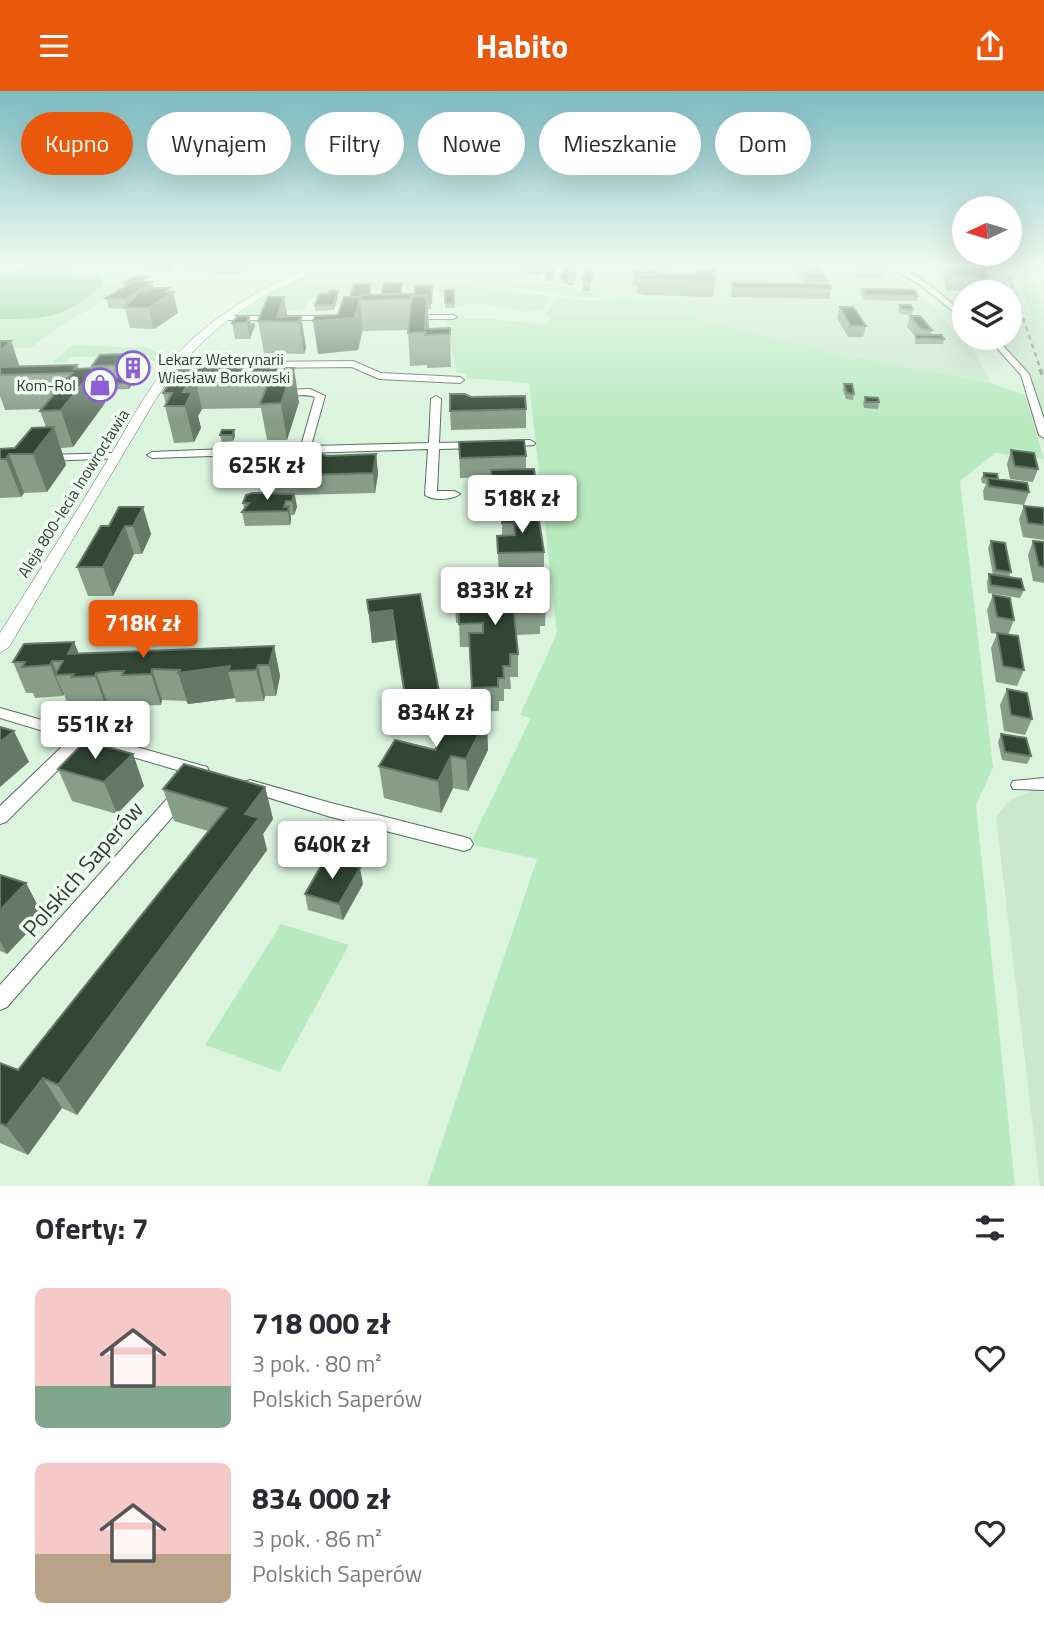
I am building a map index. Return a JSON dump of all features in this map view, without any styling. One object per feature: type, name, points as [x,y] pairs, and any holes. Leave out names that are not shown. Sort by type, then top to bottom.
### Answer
[{"type":"street","name":"Aleja 800-lecia Inowrocławia","points":[[0,647],[174,366],[197,341],[225,318]]},
{"type":"street","points":[[1003,350],[1026,376],[1044,435]]},
{"type":"street","points":[[174,366],[259,370],[353,364],[379,376],[460,380]]},
{"type":"street","points":[[274,393],[310,392],[320,396],[306,446]]},
{"type":"street","points":[[436,398],[431,495],[454,494]]},
{"type":"street","points":[[152,455],[306,446],[530,443]]},
{"type":"street","points":[[31,459],[116,456]]},
{"type":"street","name":"Polskich Saperów","points":[[0,713],[84,735],[208,773],[0,1000]]},
{"type":"street","points":[[0,817],[84,735]]},
{"type":"street","points":[[236,781],[331,810],[464,844]]},
{"type":"street","points":[[1019,785],[1044,784]]},
{"type":"shaded area","points":[[0,318],[74,318],[30,348],[0,349]]},
{"type":"shaded area","points":[[446,318],[486,318],[545,325],[552,320],[550,318],[696,318],[828,352],[991,383],[1025,395],[1044,459],[995,453],[960,481],[993,768],[976,805],[1015,1186],[427,1186],[537,859],[470,844],[531,718],[520,715],[557,633],[529,383],[466,378],[466,374],[456,372]]},
{"type":"shaded area","points":[[695,318],[943,318],[952,328],[952,350],[972,350],[991,383],[828,352]]},
{"type":"shaded area","points":[[1022,318],[1044,320],[1044,413],[1030,376],[1007,350],[1022,350]]},
{"type":"shaded area","points":[[72,345],[149,348],[161,355],[157,360],[149,360],[151,355],[71,357],[66,362],[52,363]]},
{"type":"shaded area","points":[[1033,790],[1044,792],[1044,1186],[1040,1186],[996,817],[1010,800]]},
{"type":"shaded area","points":[[281,924],[349,945],[280,1072],[205,1045]]},
{"type":"building","points":[[236,318],[248,318],[247,322],[232,323]]},
{"type":"building","points":[[259,318],[300,318],[299,322],[258,321]]},
{"type":"building","points":[[314,318],[354,318],[313,321]]},
{"type":"building","points":[[410,318],[426,318],[425,329],[450,328],[450,334],[408,333]]},
{"type":"building","points":[[846,318],[861,318],[866,326],[851,326]]},
{"type":"building","points":[[912,318],[922,318],[932,330],[921,329]]},
{"type":"building","points":[[916,335],[941,335],[944,339],[916,338]]},
{"type":"building","points":[[0,341],[11,341],[0,351]]},
{"type":"building","points":[[123,354],[115,365],[92,366],[100,355]]},
{"type":"building","points":[[143,359],[136,370],[117,371],[124,360]]},
{"type":"building","points":[[207,363],[218,363],[217,366],[205,367]]},
{"type":"building","points":[[77,365],[74,369],[95,368],[61,410],[40,411],[72,373],[0,375],[0,367]]},
{"type":"building","points":[[275,365],[274,368],[294,368],[281,403],[260,404],[272,372],[194,374],[183,392],[192,392],[185,406],[165,406],[172,393],[163,393],[177,370]]},
{"type":"building","points":[[132,377],[128,383],[99,384],[97,378]]},
{"type":"building","points":[[844,384],[852,384],[854,394],[847,393]]},
{"type":"building","points":[[450,394],[465,394],[471,397],[525,396],[526,409],[450,411]]},
{"type":"building","points":[[865,397],[878,398],[879,402],[866,402]]},
{"type":"building","points":[[54,427],[33,454],[9,454],[6,459],[0,459],[0,449],[15,448],[32,428]]},
{"type":"building","points":[[222,430],[234,430],[232,435],[220,435]]},
{"type":"building","points":[[524,440],[526,456],[460,458],[459,442]]},
{"type":"building","points":[[1011,450],[1034,453],[1038,469],[1015,466]]},
{"type":"building","points":[[315,451],[326,456],[376,454],[373,473],[259,476],[265,458],[301,457]]},
{"type":"building","points":[[534,469],[538,500],[506,501],[505,494],[514,494],[513,484],[492,484],[491,470]]},
{"type":"building","points":[[984,473],[997,474],[998,479],[984,477]]},
{"type":"building","points":[[988,478],[1027,483],[1029,492],[989,486]]},
{"type":"building","points":[[294,494],[292,501],[286,501],[284,507],[289,506],[288,511],[242,512],[249,503],[243,503],[246,495]]},
{"type":"building","points":[[1024,506],[1044,508],[1044,525],[1028,523]]},
{"type":"building","points":[[119,507],[143,507],[133,526],[125,526],[103,567],[77,567],[101,526],[109,526]]},
{"type":"building","points":[[538,514],[544,552],[498,553],[497,536],[515,535],[514,523],[502,523],[502,515]]},
{"type":"building","points":[[991,541],[1005,543],[1011,572],[996,570]]},
{"type":"building","points":[[1033,541],[1044,542],[1044,567],[1039,566]]},
{"type":"building","points":[[989,574],[1021,579],[1024,590],[991,585]]},
{"type":"building","points":[[543,586],[546,604],[539,604],[541,612],[514,613],[518,654],[510,654],[510,666],[503,666],[504,678],[498,678],[498,687],[472,688],[469,633],[483,633],[483,623],[459,624],[459,601],[455,601],[455,589]]},
{"type":"building","points":[[420,594],[439,691],[405,695],[392,610],[369,613],[367,600]]},
{"type":"building","points":[[993,595],[1010,598],[1014,620],[997,617]]},
{"type":"building","points":[[997,633],[1018,636],[1024,670],[1003,666]]},
{"type":"building","points":[[74,642],[68,654],[274,646],[269,665],[258,665],[256,670],[228,671],[230,666],[178,673],[180,670],[152,669],[151,674],[122,675],[124,671],[114,671],[96,673],[95,676],[72,677],[74,674],[55,675],[63,661],[22,667],[25,662],[13,662],[24,644]]},
{"type":"building","points":[[1007,689],[1027,693],[1032,719],[1011,715]]},
{"type":"building","points":[[456,711],[487,718],[466,759],[451,756],[438,781],[379,766],[395,740],[435,750]]},
{"type":"building","points":[[0,727],[14,731],[0,742]]},
{"type":"building","points":[[1001,734],[1026,738],[1031,756],[1005,752]]},
{"type":"building","points":[[85,741],[133,754],[104,782],[58,769]]},
{"type":"building","points":[[184,764],[265,787],[245,814],[259,818],[58,1085],[43,1078],[6,1126],[0,1123],[0,1063],[18,1070],[227,808],[163,789]]},
{"type":"building","points":[[325,859],[360,868],[339,904],[305,894]]},
{"type":"building","points":[[0,875],[26,883],[0,910]]},
{"type":"railway","points":[[1023,318],[1041,371]]},
{"type":"railway","points":[[1040,369],[1044,380]]},
{"type":"place","name":"Lekarz Weterynarii Wiesław Borkowski","points":[[133,368]]},
{"type":"place","name":"Kom-Rol","points":[[100,385]]}]
